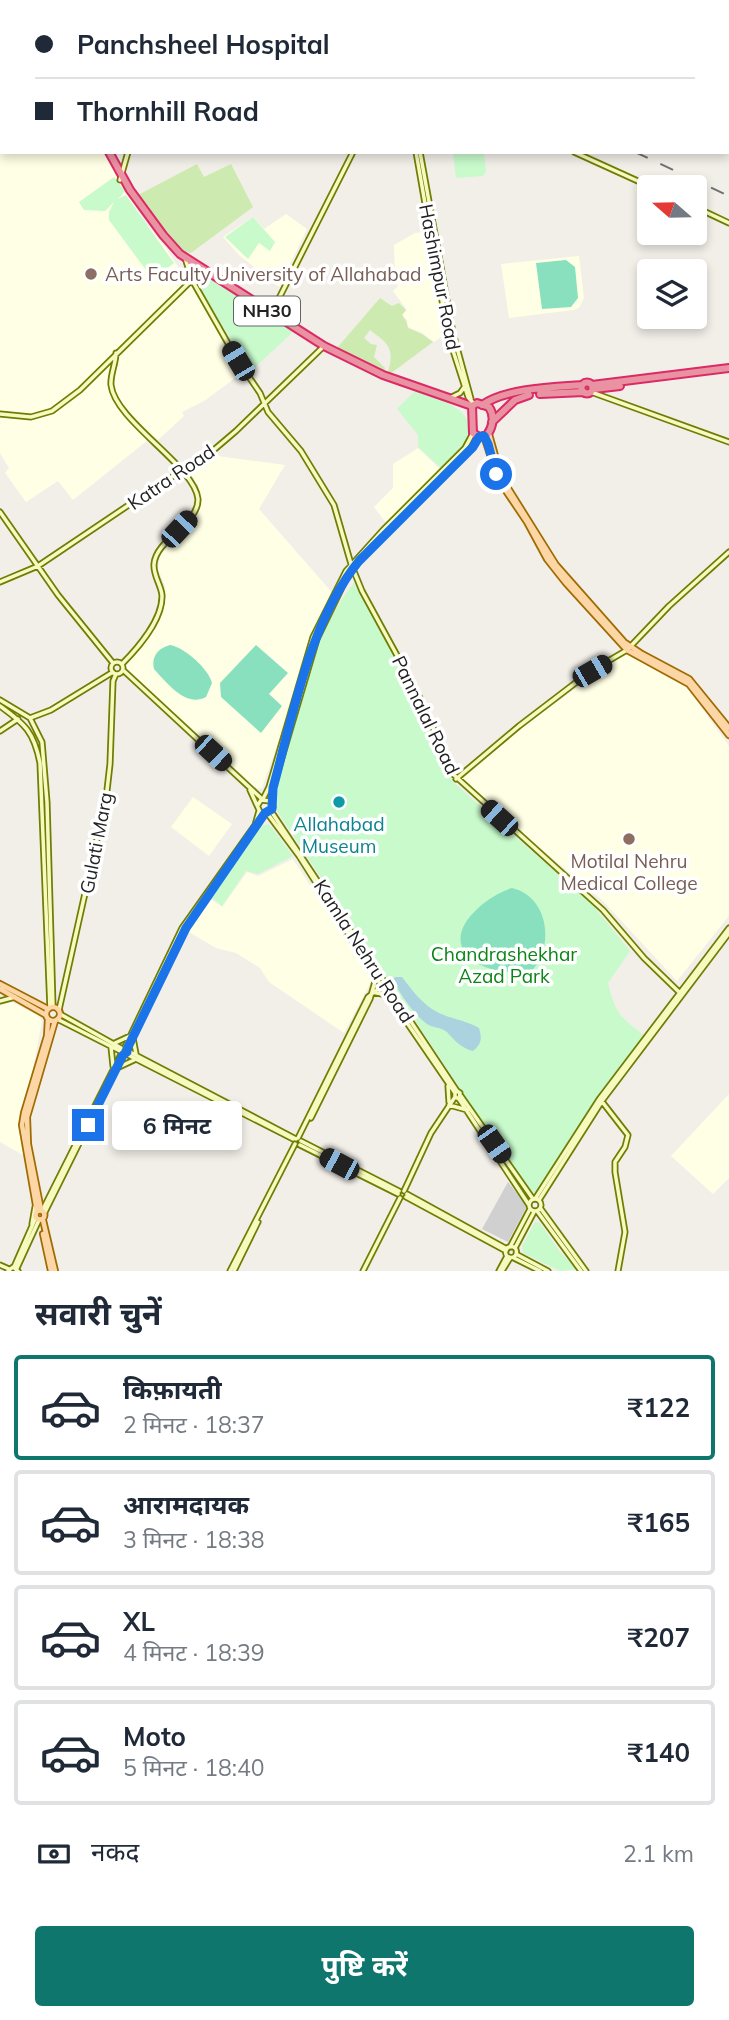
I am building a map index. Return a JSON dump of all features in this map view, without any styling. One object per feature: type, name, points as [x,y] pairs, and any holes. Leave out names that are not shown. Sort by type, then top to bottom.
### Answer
[{"type":"highway","points":[[108,154],[169,247],[186,261],[323,347],[391,382],[455,402],[474,405],[512,394],[588,389]]},
{"type":"highway","points":[[122,179],[176,250],[202,270]]},
{"type":"highway","points":[[323,347],[383,375],[491,410],[492,422]]},
{"type":"highway","points":[[481,435],[519,397],[729,370]]},
{"type":"highway","points":[[474,405],[481,435]]},
{"type":"main road","points":[[481,435],[501,477],[551,558],[589,604],[629,648],[689,684],[729,735]]},
{"type":"main road","points":[[629,648],[689,679],[729,728]]},
{"type":"main road","points":[[0,987],[53,1014]]},
{"type":"main road","points":[[0,987],[37,1009],[53,1014]]},
{"type":"main road","points":[[37,1009],[44,1020],[47,1035]]},
{"type":"main road","points":[[41,1216],[26,1153],[23,1119],[53,1014]]},
{"type":"main road","points":[[53,1014],[27,1117],[28,1144],[53,1271]]},
{"type":"street","points":[[122,179],[128,154]]},
{"type":"street","points":[[271,315],[352,154]]},
{"type":"street","name":"Hashimpur Road","points":[[418,154],[448,335],[468,397],[474,405]]},
{"type":"street","points":[[578,154],[637,181]]},
{"type":"street","points":[[707,213],[729,223]]},
{"type":"street","points":[[431,219],[453,334],[474,405]]},
{"type":"street","name":"Pannalal Road","points":[[186,261],[192,280],[276,424],[301,451],[334,505],[352,567],[365,598],[418,694],[456,779],[603,910],[644,958],[679,992]]},
{"type":"street","points":[[0,414],[31,417],[52,411],[80,390],[202,270]]},
{"type":"street","name":"Katra Road","points":[[0,582],[38,566],[209,454],[323,347]]},
{"type":"street","points":[[116,353],[111,385],[120,403],[164,454],[182,470],[198,497],[191,517],[156,556],[154,571],[162,600],[151,627],[122,664],[123,670],[254,792],[272,803]]},
{"type":"street","points":[[452,397],[460,393],[465,386]]},
{"type":"street","points":[[588,389],[729,442]]},
{"type":"street","points":[[258,805],[269,787],[313,637],[352,567],[473,447],[481,435]]},
{"type":"street","points":[[0,512],[80,623],[113,663]]},
{"type":"street","points":[[456,779],[519,726],[592,671],[629,648],[669,606],[729,552]]},
{"type":"street","points":[[0,1265],[9,1270],[17,1269],[186,928],[268,812],[309,661],[352,567]]},
{"type":"street","points":[[113,663],[122,664]]},
{"type":"street","points":[[113,663],[111,667],[114,673]]},
{"type":"street","points":[[31,719],[123,670]]},
{"type":"street","name":"Gulati Marg","points":[[53,1014],[106,799],[114,673]]},
{"type":"street","points":[[0,700],[31,719],[44,751],[53,1014]]},
{"type":"street","points":[[0,706],[17,718],[36,741],[40,762],[53,1014]]},
{"type":"street","points":[[0,731],[17,718],[19,711],[22,712]]},
{"type":"street","points":[[26,727],[30,726],[31,719]]},
{"type":"street","points":[[136,1057],[132,1036],[182,928],[255,825],[258,805],[247,785]]},
{"type":"street","points":[[254,792],[264,791],[269,787]]},
{"type":"street","points":[[259,811],[268,812]]},
{"type":"street","name":"Kamla Nehru Road","points":[[268,812],[457,1096],[536,1199]]},
{"type":"street","name":"Kamla Nehru Road","points":[[268,812],[534,1209],[583,1271]]},
{"type":"street","points":[[260,823],[275,823]]},
{"type":"street","points":[[500,1271],[534,1209],[536,1199],[601,1099],[679,992],[729,931]]},
{"type":"street","points":[[601,1099],[729,931]]},
{"type":"street","points":[[232,1271],[372,992],[376,978]]},
{"type":"street","points":[[372,992],[383,985]]},
{"type":"street","points":[[372,992],[389,996]]},
{"type":"street","points":[[0,1001],[15,996]]},
{"type":"street","points":[[53,1014],[548,1271]]},
{"type":"street","points":[[112,1045],[132,1036]]},
{"type":"street","points":[[112,1045],[115,1069]]},
{"type":"street","points":[[41,1216],[115,1069],[136,1057]]},
{"type":"street","points":[[448,1082],[449,1105]]},
{"type":"street","points":[[363,1271],[431,1133],[457,1096]]},
{"type":"street","points":[[601,1099],[628,1135],[625,1147],[615,1162],[625,1232],[618,1271]]},
{"type":"street","points":[[449,1105],[467,1110]]},
{"type":"street","points":[[39,1196],[49,1198]]},
{"type":"street","points":[[534,1209],[541,1203],[536,1199]]},
{"type":"street","points":[[32,1235],[36,1202]]},
{"type":"street","points":[[32,1235],[45,1234]]},
{"type":"street","points":[[510,1252],[540,1271]]},
{"type":"shaded area","name":"Arts Faculty University of Allahabad","points":[[0,154],[104,154],[144,221],[200,300],[242,373],[204,401],[182,412],[184,416],[158,440],[153,436],[73,500],[58,481],[26,502],[5,473],[9,468],[0,453]]},
{"type":"shaded area","points":[[286,214],[307,229],[279,287],[239,255],[223,237],[253,217],[264,229]]},
{"type":"shaded area","points":[[431,231],[443,282],[448,332],[434,342],[408,327],[407,320],[402,315],[407,310],[393,291],[398,286],[394,245],[415,233]]},
{"type":"shaded area","points":[[579,256],[584,298],[579,308],[509,318],[501,264]]},
{"type":"shaded area","points":[[418,448],[440,469],[387,524],[374,507],[393,488],[393,464]]},
{"type":"shaded area","points":[[210,455],[285,465],[259,509],[336,597],[315,638],[262,788],[256,788],[127,669],[127,665],[151,634],[165,599],[165,586],[158,569],[160,555],[195,518],[198,508],[198,485],[186,472]]},
{"type":"shaded area","name":"Motilal Nehru Medical College","points":[[625,652],[686,686],[729,746],[729,916],[677,981],[602,900],[455,777]]},
{"type":"shaded area","points":[[193,797],[232,824],[209,856],[171,827]]},
{"type":"shaded area","points":[[293,859],[372,980],[344,1033],[269,982],[260,968],[236,953],[216,948],[187,931],[209,898],[222,907],[247,872],[258,876]]},
{"type":"shaded area","points":[[12,1002],[39,1016],[42,1021],[30,1085],[20,1115],[23,1155],[0,1142],[0,1005]]},
{"type":"shaded area","points":[[729,1094],[729,1178],[713,1194],[671,1156]]},
{"type":"shaded area","points":[[508,1182],[527,1206],[508,1242],[482,1229]]},
{"type":"green space","points":[[453,154],[484,154],[486,172],[483,176],[456,178]]},
{"type":"green space","points":[[197,164],[204,177],[231,164],[253,207],[191,253],[178,251],[136,196]]},
{"type":"green space","points":[[114,177],[125,191],[118,199],[126,195],[174,263],[161,273],[146,270],[109,220],[109,212],[114,202],[105,211],[84,210],[79,202]]},
{"type":"green space","points":[[253,217],[275,242],[270,251],[259,243],[248,259],[225,237]]},
{"type":"green space","points":[[566,260],[575,267],[578,298],[571,307],[542,309],[536,263]]},
{"type":"green space","points":[[204,275],[293,332],[250,372],[196,281]]},
{"type":"green space","points":[[380,298],[392,306],[399,303],[406,310],[402,315],[408,328],[433,342],[390,374],[390,351],[370,330],[364,338],[377,345],[374,357],[385,371],[337,348]]},
{"type":"green space","points":[[415,391],[455,407],[468,422],[469,431],[464,443],[441,468],[418,447],[418,435],[397,409]]},
{"type":"green space","name":"Chandrashekhar Azad Park","points":[[357,582],[364,602],[413,686],[452,781],[592,904],[630,951],[608,983],[620,1014],[644,1035],[596,1100],[538,1191],[532,1193],[494,1140],[277,811],[276,789],[314,655],[338,606]]},
{"type":"green space","points":[[170,645],[189,654],[206,671],[212,683],[206,697],[199,700],[184,697],[154,669],[156,654]]},
{"type":"green space","points":[[256,645],[288,673],[269,694],[282,706],[261,733],[221,697],[220,683]]},
{"type":"green space","points":[[269,824],[293,856],[258,874],[246,871],[222,906],[210,896],[261,826]]},
{"type":"green space","points":[[512,888],[525,893],[535,902],[545,927],[542,954],[536,966],[526,976],[480,965],[464,951],[461,940],[463,929],[478,908],[489,899]]},
{"type":"green space","points":[[535,1222],[540,1223],[560,1252],[578,1269],[560,1271],[523,1253],[522,1246]]},
{"type":"water","points":[[395,977],[402,977],[432,1009],[479,1028],[481,1038],[478,1046],[473,1051],[465,1048],[445,1030],[422,1020],[400,992],[393,980]]},
{"type":"railway","points":[[639,154],[729,196]]},
{"type":"place","name":"Arts Faculty University of Allahabad","points":[[91,274]]},
{"type":"place","name":"Allahabad Museum","points":[[339,802]]},
{"type":"place","name":"Motilal Nehru Medical College","points":[[629,839]]},
{"type":"route","points":[[88,1125],[123,1055],[127,1052],[186,928],[265,813],[272,809],[273,788],[309,661],[324,622],[348,575],[442,480],[479,437],[484,436],[488,444],[496,474]]}]
